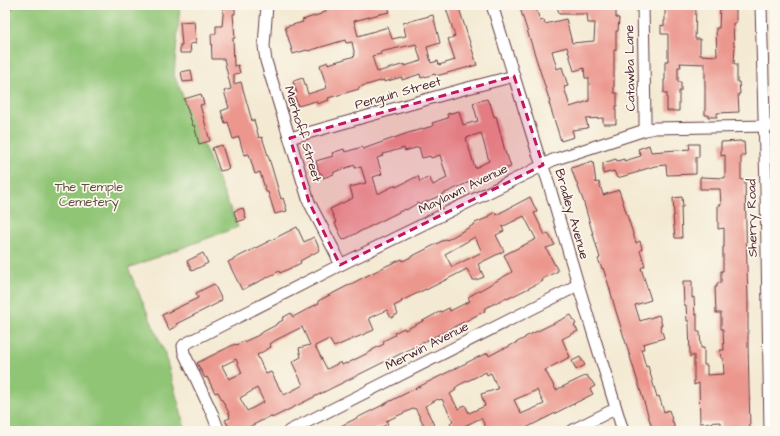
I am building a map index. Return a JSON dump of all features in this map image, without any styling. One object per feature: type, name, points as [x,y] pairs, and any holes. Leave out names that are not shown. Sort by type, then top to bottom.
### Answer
[{"type":"street","name":"Merhoff Street","points":[[267,5],[264,46],[266,61],[309,202],[336,254],[340,265]]},
{"type":"street","name":"Bradley Avenue","points":[[492,5],[538,154],[547,178],[615,409],[623,431]]},
{"type":"street","name":"Catawba Lane","points":[[643,5],[645,130]]},
{"type":"street","name":"Sherry Road","points":[[761,5],[769,126],[770,431]]},
{"type":"street","name":"Penguin Street","points":[[290,138],[514,76]]},
{"type":"street","name":"Maylawn Avenue","points":[[219,431],[184,353],[185,344],[340,265],[553,160],[655,128],[769,126]]},
{"type":"street","name":"Merwin Avenue","points":[[288,431],[567,291],[578,284]]},
{"type":"street","points":[[571,431],[615,409]]},
{"type":"highlighted area","points":[[514,76],[543,165],[340,265],[309,202],[290,138]]},
{"type":"green space","name":"The Temple Cemetery","points":[[5,5],[180,5],[174,75],[238,227],[128,268],[164,351],[186,431],[5,431]]},
{"type":"building","points":[[224,5],[235,5],[235,14],[233,14],[235,38],[233,38],[234,66],[238,65],[240,73],[234,74],[234,84],[241,82],[252,121],[254,120],[259,138],[262,137],[281,199],[283,198],[287,211],[275,214],[260,172],[255,174],[249,154],[244,155],[239,137],[233,139],[228,122],[225,123],[221,111],[229,108],[224,91],[231,89],[224,59],[212,59],[211,34],[216,34],[216,26],[222,26]]},
{"type":"building","points":[[341,5],[388,5],[390,12],[354,21],[358,36],[388,27],[392,39],[406,36],[403,23],[433,15],[440,43],[427,47],[431,63],[438,61],[439,65],[455,60],[448,39],[455,36],[445,5],[458,5],[477,65],[436,76],[435,74],[421,78],[420,74],[402,80],[402,77],[384,82],[384,80],[328,98],[329,100],[317,104],[316,101],[298,106],[294,94],[297,93],[293,81],[303,78],[308,94],[327,88],[320,65],[355,56],[352,42],[346,43],[345,40],[293,54],[285,27],[303,22],[302,20],[326,12],[325,10]],"holes":[[[416,44],[421,61],[377,72],[372,56],[381,54],[380,52]]]},
{"type":"building","points":[[519,5],[535,5],[540,21],[544,20],[545,24],[566,19],[572,43],[594,41],[595,23],[588,23],[587,14],[559,14],[557,5],[616,5],[616,18],[619,18],[618,31],[616,31],[616,50],[614,50],[614,93],[617,93],[616,124],[603,124],[603,118],[586,119],[588,128],[572,130],[574,137],[561,141],[549,103],[550,102]],"holes":[[[567,47],[574,71],[584,68],[585,78],[589,78],[589,101],[570,107],[564,87],[568,86],[562,67],[557,69],[552,51]]]},
{"type":"building","points":[[665,5],[696,7],[695,39],[700,39],[700,55],[717,56],[716,28],[719,28],[720,5],[736,5],[736,23],[733,23],[735,46],[734,64],[737,64],[737,82],[739,82],[739,112],[717,113],[717,117],[708,117],[708,115],[705,115],[705,64],[680,63],[681,67],[678,67],[678,82],[681,82],[681,91],[679,91],[679,111],[667,111],[667,93],[664,93],[664,80],[665,61],[668,61],[668,34],[661,34],[661,25],[664,26],[665,21]]},
{"type":"building","points":[[194,21],[196,43],[190,44],[191,53],[180,53],[180,45],[182,45],[180,22]]},
{"type":"building","points":[[191,70],[193,81],[183,82],[181,72]]},
{"type":"building","points":[[201,94],[204,104],[200,105],[210,141],[199,144],[194,125],[193,126],[184,99]]},
{"type":"building","points":[[487,99],[489,104],[490,103],[494,117],[496,116],[506,155],[511,167],[487,174],[479,179],[478,178],[419,205],[418,203],[343,240],[330,209],[353,198],[350,187],[366,183],[361,167],[355,168],[355,165],[334,172],[334,174],[323,178],[321,173],[319,173],[316,161],[333,156],[332,153],[344,149],[345,152],[362,147],[363,149],[433,126],[432,123],[448,118],[447,114],[459,111],[463,125],[478,121],[473,103]],"holes":[[[481,133],[489,161],[475,168],[466,138]],[[419,147],[422,158],[430,156],[431,158],[440,155],[447,178],[433,185],[429,177],[420,182],[418,176],[396,187],[395,185],[378,194],[373,177],[382,174],[377,158],[383,156],[383,154],[404,148],[405,151]]]},
{"type":"building","points":[[721,142],[744,142],[745,155],[741,155],[741,180],[745,180],[750,429],[721,430],[721,422],[700,423],[699,383],[694,385],[694,355],[690,357],[689,321],[687,321],[686,305],[684,305],[683,281],[692,281],[692,298],[694,297],[695,315],[697,314],[697,332],[700,332],[701,348],[704,348],[704,365],[707,365],[707,375],[724,374],[723,358],[721,358],[720,350],[724,350],[723,329],[721,329],[721,313],[716,313],[715,287],[717,287],[717,283],[721,283],[721,271],[723,271],[724,228],[718,229],[718,205],[721,205],[720,189],[700,189],[700,177],[725,178],[725,155],[721,156]]},
{"type":"building","points":[[689,144],[699,144],[699,157],[696,157],[696,174],[667,175],[666,165],[655,166],[617,178],[614,171],[603,174],[603,163],[616,159],[617,161],[624,159],[624,161],[641,156],[638,149],[649,145],[651,152],[690,149]]},
{"type":"building","points":[[222,145],[229,169],[220,171],[212,148]]},
{"type":"building","points":[[593,161],[596,183],[599,182],[603,195],[619,190],[636,243],[640,241],[642,249],[640,250],[645,266],[641,268],[651,300],[635,305],[640,321],[659,315],[664,338],[643,344],[644,349],[641,349],[646,367],[648,366],[657,397],[659,396],[664,412],[669,410],[675,431],[653,431],[609,286],[603,268],[602,269],[598,259],[600,258],[583,200],[571,168]]},
{"type":"building","points":[[530,197],[537,212],[534,213],[545,235],[548,233],[555,245],[546,248],[558,271],[542,279],[543,281],[485,308],[485,311],[452,328],[272,418],[271,416],[241,431],[231,431],[225,420],[230,418],[230,415],[218,392],[215,393],[207,377],[205,378],[197,363],[235,344],[236,345],[259,335],[276,325],[283,320],[282,318],[291,313],[293,317],[319,303],[318,301],[386,266],[402,259],[403,261],[446,239],[447,240],[475,223],[489,217],[488,216],[495,212],[496,215]],"holes":[[[524,216],[536,239],[504,255],[512,272],[468,297],[470,301],[450,311],[449,308],[441,311],[405,330],[404,328],[394,333],[395,335],[383,341],[384,344],[372,351],[346,364],[342,365],[341,362],[327,369],[315,346],[329,339],[334,347],[374,330],[369,318],[387,310],[391,318],[398,314],[394,306],[402,302],[401,301],[467,269],[473,280],[484,277],[478,264],[504,251],[496,235],[504,231],[502,227]],[[475,237],[482,252],[452,267],[445,254]],[[302,327],[310,345],[299,348],[301,357],[292,362],[303,385],[284,395],[271,372],[266,374],[257,355],[271,347],[270,344]],[[236,359],[242,373],[229,379],[222,366]],[[257,388],[264,402],[247,411],[240,398]]]},
{"type":"building","points":[[682,197],[682,238],[675,238],[673,198]]},
{"type":"building","points":[[243,208],[246,219],[237,222],[234,211]]},
{"type":"building","points":[[297,227],[304,242],[314,237],[320,250],[300,261],[301,263],[280,273],[279,271],[242,290],[228,262]]},
{"type":"building","points":[[203,253],[208,263],[192,271],[187,261]]},
{"type":"building","points":[[214,284],[222,300],[176,324],[177,326],[169,330],[162,315],[198,298],[196,293]]},
{"type":"building","points":[[571,315],[576,324],[574,325],[578,331],[562,339],[570,357],[545,370],[556,390],[587,375],[595,386],[590,389],[593,394],[520,431],[488,431],[481,418],[454,431],[450,423],[453,421],[442,399],[438,399],[425,406],[436,431],[411,431],[424,425],[415,408],[386,421],[388,424],[373,431],[331,431],[476,358],[488,353],[489,356]],"holes":[[[486,372],[487,375],[491,373],[498,389],[481,394],[485,406],[469,413],[465,405],[458,409],[450,394],[456,390],[455,388],[459,385]],[[537,390],[544,404],[521,414],[514,400]]]},
{"type":"building","points":[[580,357],[585,365],[576,370],[572,361]]}]
